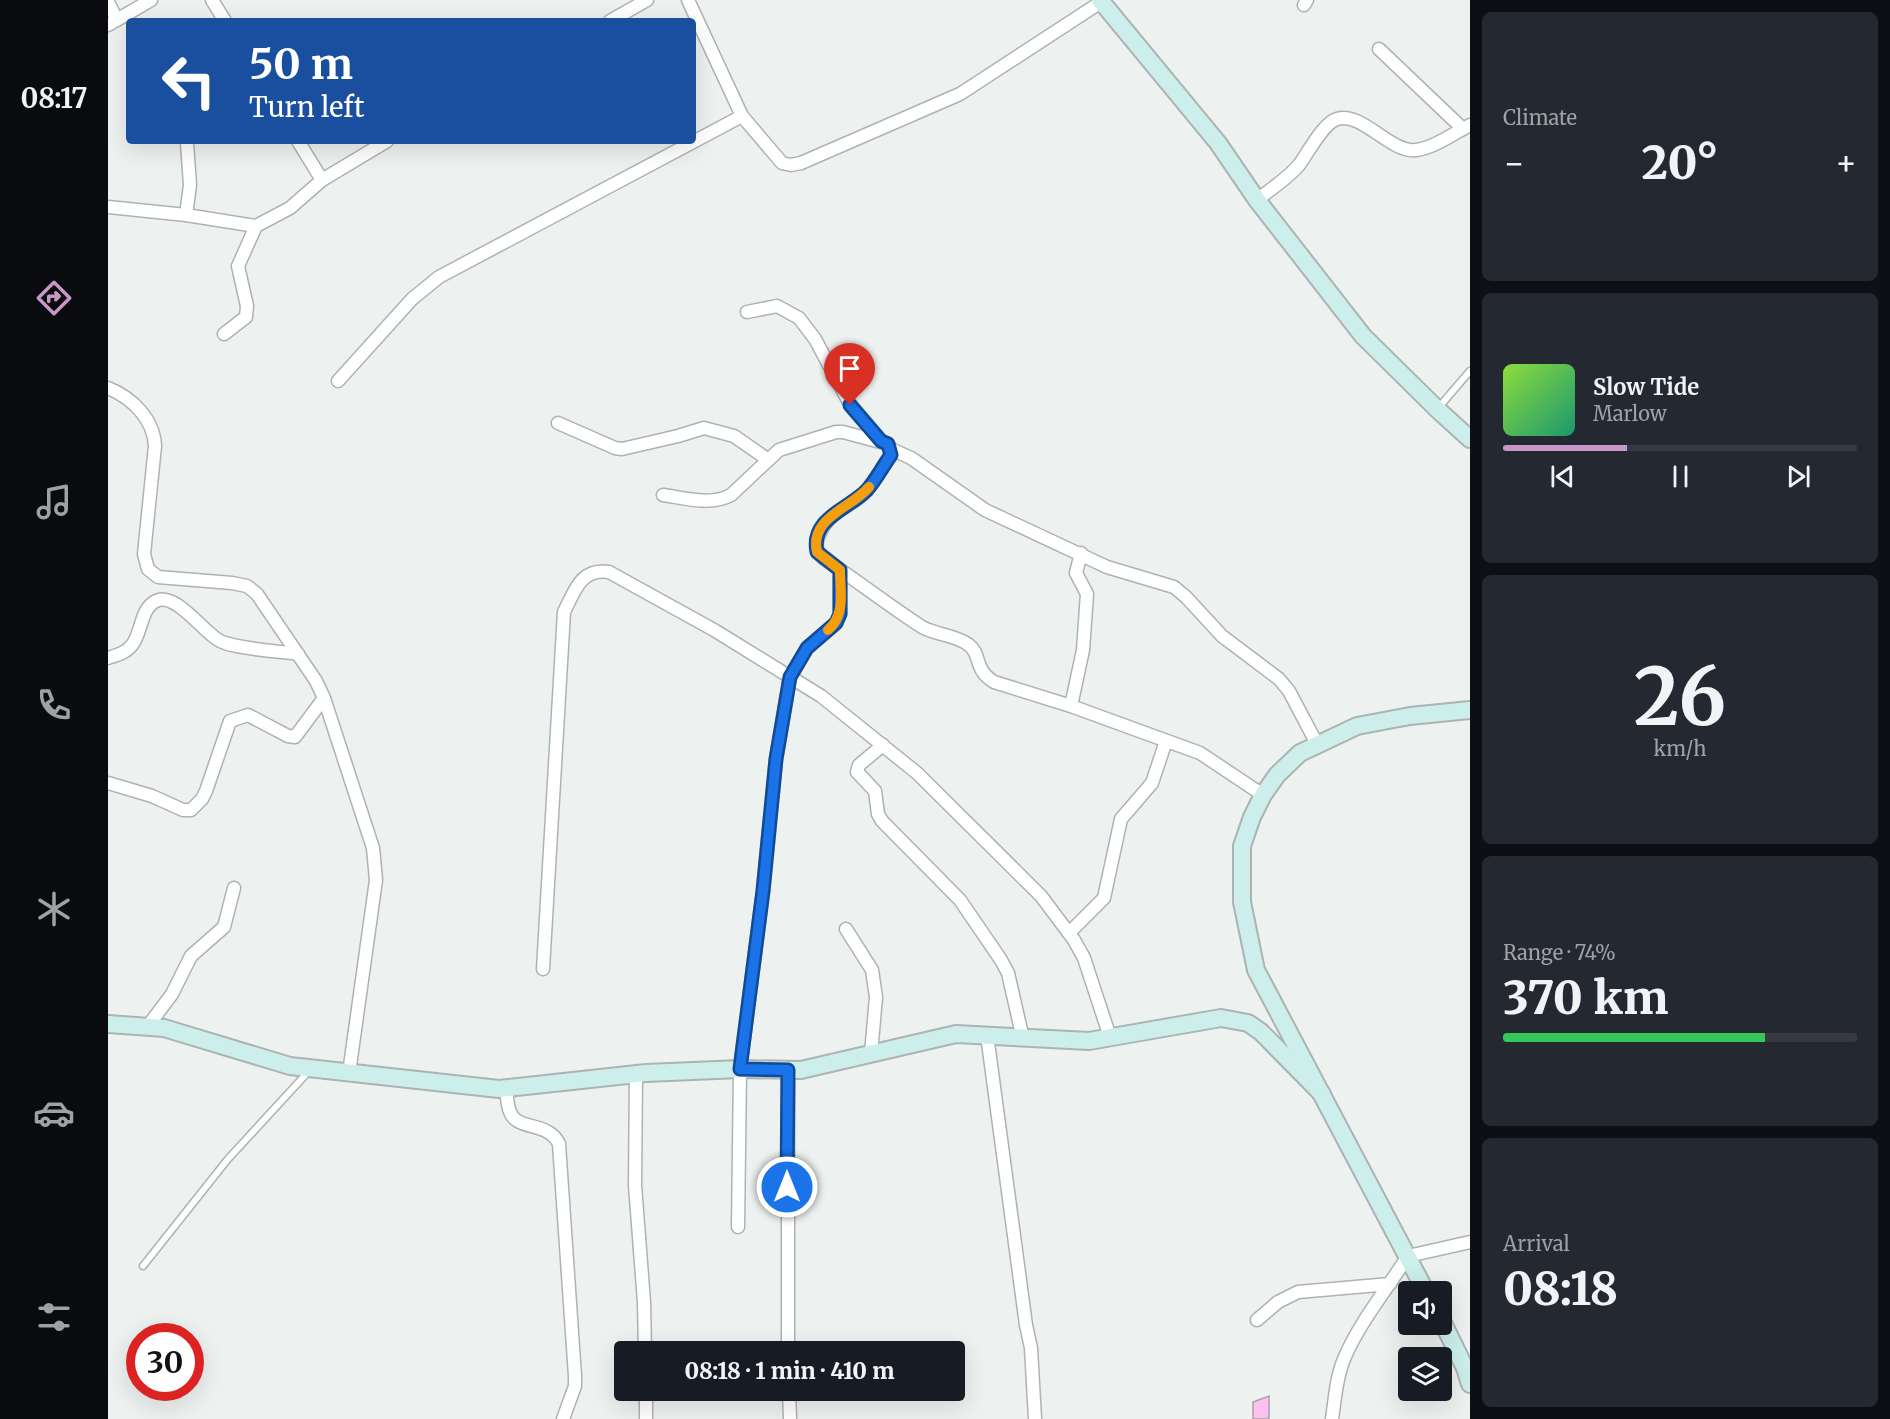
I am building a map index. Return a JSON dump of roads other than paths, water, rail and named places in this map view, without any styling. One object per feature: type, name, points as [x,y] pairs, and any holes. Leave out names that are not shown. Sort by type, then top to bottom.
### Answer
[{"type":"main road","points":[[1100,1],[1218,143],[1257,200],[1363,336],[1470,439]]},
{"type":"main road","points":[[1420,1281],[1256,970],[1242,902],[1242,846],[1263,795],[1277,775],[1300,753],[1357,726],[1410,716],[1470,710]]},
{"type":"main road","points":[[108,1024],[164,1028],[290,1066],[484,1089],[636,1074],[740,1069],[801,1070],[956,1034],[1089,1041],[1221,1018],[1248,1023],[1261,1032],[1322,1094]]},
{"type":"main road","points":[[1449,1335],[1470,1384]]},
{"type":"street","points":[[108,2],[112,22],[151,0]]},
{"type":"street","points":[[212,0],[223,18]]},
{"type":"street","points":[[615,18],[647,0]]},
{"type":"street","points":[[688,0],[742,116],[782,163],[791,165],[960,94],[1100,1]]},
{"type":"street","points":[[1257,200],[1298,166],[1326,127],[1337,119],[1344,118],[1366,126],[1395,146],[1408,150],[1418,150],[1467,127],[1379,49]]},
{"type":"street","points":[[696,140],[742,116]]},
{"type":"street","points":[[186,215],[190,185],[187,144]]},
{"type":"street","points":[[300,144],[322,180]]},
{"type":"street","points":[[108,207],[186,215],[256,226],[290,208],[322,180],[382,144]]},
{"type":"street","points":[[338,381],[412,299],[439,277],[689,144]]},
{"type":"street","points":[[224,334],[246,317],[247,306],[238,266],[256,226]]},
{"type":"street","points":[[747,312],[777,306],[799,318],[815,339],[850,405],[886,445],[891,455],[866,491],[830,515],[817,539],[817,552],[923,627],[967,643],[975,653],[979,668],[994,682],[1071,706],[1212,759],[1263,795]]},
{"type":"street","points":[[108,388],[119,392],[131,402],[148,420],[154,432],[155,446],[144,554],[148,569],[158,577],[247,586],[266,603],[324,698],[373,848],[376,864],[376,880],[349,1073]]},
{"type":"street","points":[[558,423],[607,445],[622,448],[711,428],[743,441],[767,459]]},
{"type":"street","points":[[663,495],[713,501],[724,499],[731,495],[767,459],[788,446],[836,432],[886,445],[911,458],[985,510],[1115,570],[1174,587],[1222,636],[1280,679],[1289,691],[1317,744]]},
{"type":"street","points":[[1071,706],[1083,650],[1087,594],[1076,573],[1081,553]]},
{"type":"street","points":[[543,969],[564,612],[577,586],[585,576],[597,570],[609,572],[714,630],[830,702],[916,773],[1025,880],[1069,933],[1084,958],[1110,1037]]},
{"type":"street","points":[[738,1227],[740,1069],[763,891],[776,759],[790,677],[807,648],[836,623],[840,614],[840,570]]},
{"type":"street","points":[[108,658],[122,653],[134,643],[148,608],[155,601],[164,599],[180,607],[219,640],[298,654]]},
{"type":"street","points":[[108,783],[152,796],[183,810],[191,810],[202,799],[206,791],[230,721],[248,715],[288,736],[295,737],[324,698]]},
{"type":"street","points":[[1069,933],[1104,898],[1121,819],[1152,783],[1167,741]]},
{"type":"street","points":[[883,745],[859,765],[858,772],[875,791],[878,814],[882,821],[960,900],[1001,960],[1008,973],[1023,1039]]},
{"type":"street","points":[[148,1026],[172,994],[191,956],[224,927],[234,888]]},
{"type":"street","points":[[846,929],[872,970],[876,997],[871,1054]]},
{"type":"street","points":[[987,1035],[1031,1348],[1035,1419]]},
{"type":"street","points":[[788,1070],[788,1341]]},
{"type":"street","points":[[636,1074],[636,1185],[644,1341]]},
{"type":"street","points":[[506,1088],[510,1112],[514,1118],[549,1131],[559,1144],[575,1376],[574,1386],[562,1419]]},
{"type":"street","points":[[1332,1419],[1338,1375],[1344,1359],[1408,1256],[1469,1243]]},
{"type":"street","points":[[1257,1320],[1278,1302],[1298,1292],[1390,1284]]},
{"type":"street","points":[[646,1401],[646,1419]]},
{"type":"street","points":[[789,1401],[790,1419]]},
{"type":"lane","points":[[1437,409],[1470,371]]},
{"type":"lane","points":[[143,1266],[228,1159],[312,1069]]}]
